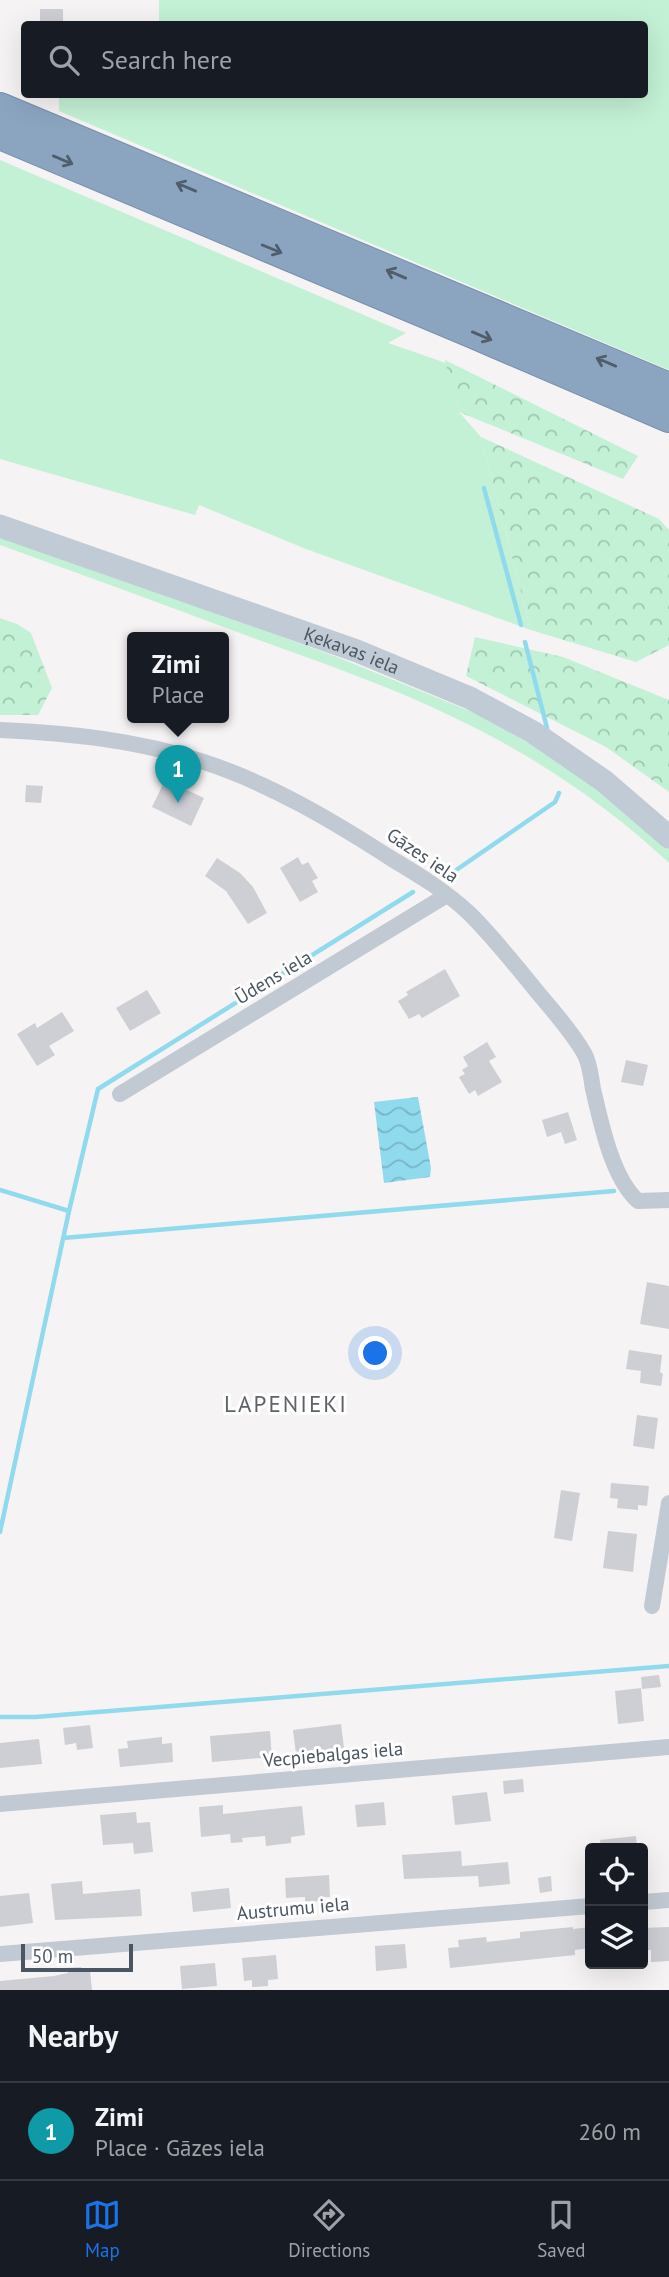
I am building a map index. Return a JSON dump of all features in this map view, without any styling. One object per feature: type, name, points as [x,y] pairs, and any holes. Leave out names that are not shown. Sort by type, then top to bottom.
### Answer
[{"type":"highway","points":[[0,108],[669,388]]},
{"type":"highway","points":[[0,134],[669,417]]},
{"type":"main road","name":"Ķekavas iela","points":[[0,526],[357,651],[470,698],[533,732],[604,781],[669,837]]},
{"type":"street","name":"Gāzes iela","points":[[0,730],[53,733],[136,744],[204,762],[272,790],[324,816],[447,895],[469,914],[518,968],[585,1055],[614,1159],[628,1192],[638,1201],[669,1200]]},
{"type":"street","name":"Ūdens iela","points":[[120,1094],[447,895]]},
{"type":"street","points":[[652,1606],[669,1503]]},
{"type":"street","name":"Vecpiebalgas iela","points":[[0,1804],[669,1746]]},
{"type":"street","points":[[648,1902],[669,1900]]},
{"type":"street","name":"Austrumu iela","points":[[0,1954],[585,1906]]},
{"type":"green space","points":[[159,0],[669,0],[669,370],[59,111],[59,98],[648,98],[648,21],[159,21]]},
{"type":"green space","points":[[0,160],[406,333],[388,343],[446,363],[459,412],[481,437],[531,630],[306,549],[199,505],[195,515],[0,459]]},
{"type":"green space","points":[[445,360],[638,456],[623,479],[459,412]]},
{"type":"green space","points":[[481,437],[659,519],[669,530],[669,645],[636,662],[531,630]]},
{"type":"green space","points":[[0,534],[337,657],[477,714],[560,760],[669,844],[669,863],[645,841],[568,782],[484,732],[358,676],[0,545]]},
{"type":"green space","points":[[0,618],[31,633],[52,688],[38,715],[0,715]]},
{"type":"green space","points":[[475,637],[563,657],[669,700],[669,792],[606,747],[466,676]]},
{"type":"water","points":[[418,1097],[431,1168],[430,1177],[384,1183],[374,1102]]},
{"type":"building","points":[[40,9],[63,9],[63,21],[40,21]]},
{"type":"building","points":[[165,780],[204,798],[191,826],[152,807]]},
{"type":"building","points":[[26,785],[43,786],[41,803],[25,802]]},
{"type":"building","points":[[298,857],[302,865],[308,862],[318,878],[312,881],[318,892],[300,902],[280,868]]},
{"type":"building","points":[[217,858],[240,873],[253,887],[267,913],[248,924],[226,891],[205,876]]},
{"type":"building","points":[[445,969],[460,996],[422,1018],[419,1014],[409,1019],[398,1001],[408,995],[406,992]]},
{"type":"building","points":[[147,990],[161,1013],[130,1031],[116,1008]]},
{"type":"building","points":[[62,1012],[74,1031],[49,1046],[55,1055],[37,1066],[17,1034],[35,1023],[37,1028]]},
{"type":"building","points":[[487,1042],[496,1057],[489,1061],[502,1082],[478,1096],[475,1090],[469,1094],[459,1077],[465,1074],[462,1070],[468,1066],[463,1057]]},
{"type":"building","points":[[626,1060],[648,1065],[643,1086],[621,1082]]},
{"type":"building","points":[[568,1112],[577,1140],[565,1144],[561,1132],[547,1137],[542,1120]]},
{"type":"building","points":[[647,1282],[669,1286],[669,1329],[640,1324]]},
{"type":"building","points":[[629,1350],[662,1355],[661,1386],[640,1383],[641,1371],[626,1369]]},
{"type":"building","points":[[637,1415],[658,1418],[654,1449],[633,1446]]},
{"type":"building","points":[[611,1483],[649,1486],[647,1506],[638,1505],[638,1510],[617,1508],[618,1499],[610,1498]]},
{"type":"building","points":[[561,1490],[580,1493],[572,1541],[554,1538]]},
{"type":"building","points":[[608,1531],[637,1534],[633,1572],[603,1568]]},
{"type":"building","points":[[659,1675],[661,1687],[642,1689],[641,1677]]},
{"type":"building","points":[[641,1688],[644,1721],[618,1724],[615,1691]]},
{"type":"building","points":[[341,1724],[344,1748],[296,1754],[293,1730]]},
{"type":"building","points":[[90,1725],[93,1748],[77,1750],[76,1743],[65,1745],[63,1728]]},
{"type":"building","points":[[270,1731],[272,1757],[212,1762],[210,1736]]},
{"type":"building","points":[[162,1737],[162,1744],[172,1743],[173,1762],[120,1767],[118,1749],[128,1748],[127,1741]]},
{"type":"building","points":[[39,1739],[42,1764],[0,1768],[0,1743]]},
{"type":"building","points":[[523,1779],[524,1792],[504,1794],[503,1781]]},
{"type":"building","points":[[487,1792],[491,1821],[455,1825],[452,1796]]},
{"type":"building","points":[[384,1802],[386,1825],[357,1827],[355,1805]]},
{"type":"building","points":[[223,1805],[223,1814],[302,1806],[305,1835],[291,1837],[291,1843],[266,1846],[265,1836],[242,1838],[243,1842],[231,1843],[230,1834],[201,1837],[199,1807]]},
{"type":"building","points":[[136,1812],[137,1823],[150,1822],[153,1852],[134,1854],[133,1843],[103,1845],[100,1815]]},
{"type":"building","points":[[636,1836],[637,1843],[600,1843],[600,1840]]},
{"type":"building","points":[[461,1851],[462,1866],[508,1862],[510,1884],[479,1887],[478,1876],[404,1879],[402,1855]]},
{"type":"building","points":[[329,1875],[330,1897],[323,1897],[322,1901],[305,1902],[305,1897],[286,1898],[285,1878]]},
{"type":"building","points":[[551,1876],[552,1891],[540,1893],[538,1878]]},
{"type":"building","points":[[82,1881],[83,1894],[140,1889],[142,1916],[55,1920],[51,1884]]},
{"type":"building","points":[[229,1888],[231,1908],[193,1912],[191,1892]]},
{"type":"building","points":[[29,1893],[33,1923],[0,1927],[0,1896]]},
{"type":"building","points":[[669,1927],[669,1961],[651,1962],[648,1928]]},
{"type":"building","points":[[585,1928],[585,1949],[575,1950],[575,1955],[450,1968],[448,1948],[459,1947],[458,1940],[486,1937],[487,1942],[520,1938],[520,1932]]},
{"type":"building","points":[[405,1944],[407,1968],[376,1971],[375,1946]]},
{"type":"building","points":[[276,1955],[278,1979],[268,1980],[268,1986],[252,1987],[252,1980],[244,1981],[242,1958]]},
{"type":"building","points":[[215,1963],[217,1986],[182,1989],[180,1966]]},
{"type":"building","points":[[81,1967],[82,1972],[90,1971],[92,1990],[0,1990],[0,1981],[54,1976],[68,1973],[67,1968]]},
{"type":"waterway","points":[[484,488],[521,625]]},
{"type":"waterway","points":[[525,642],[547,728]]},
{"type":"waterway","points":[[449,875],[555,802],[559,793]]},
{"type":"waterway","points":[[69,1211],[98,1089],[413,892]]},
{"type":"waterway","points":[[0,1190],[69,1211],[0,1532]]},
{"type":"waterway","points":[[63,1238],[614,1191]]},
{"type":"waterway","points":[[0,1717],[35,1717],[669,1666]]},
{"type":"place","name":"Zimi","points":[[178,803]]},
{"type":"district","name":"LAPENIEKI","points":[[286,1404]]}]
